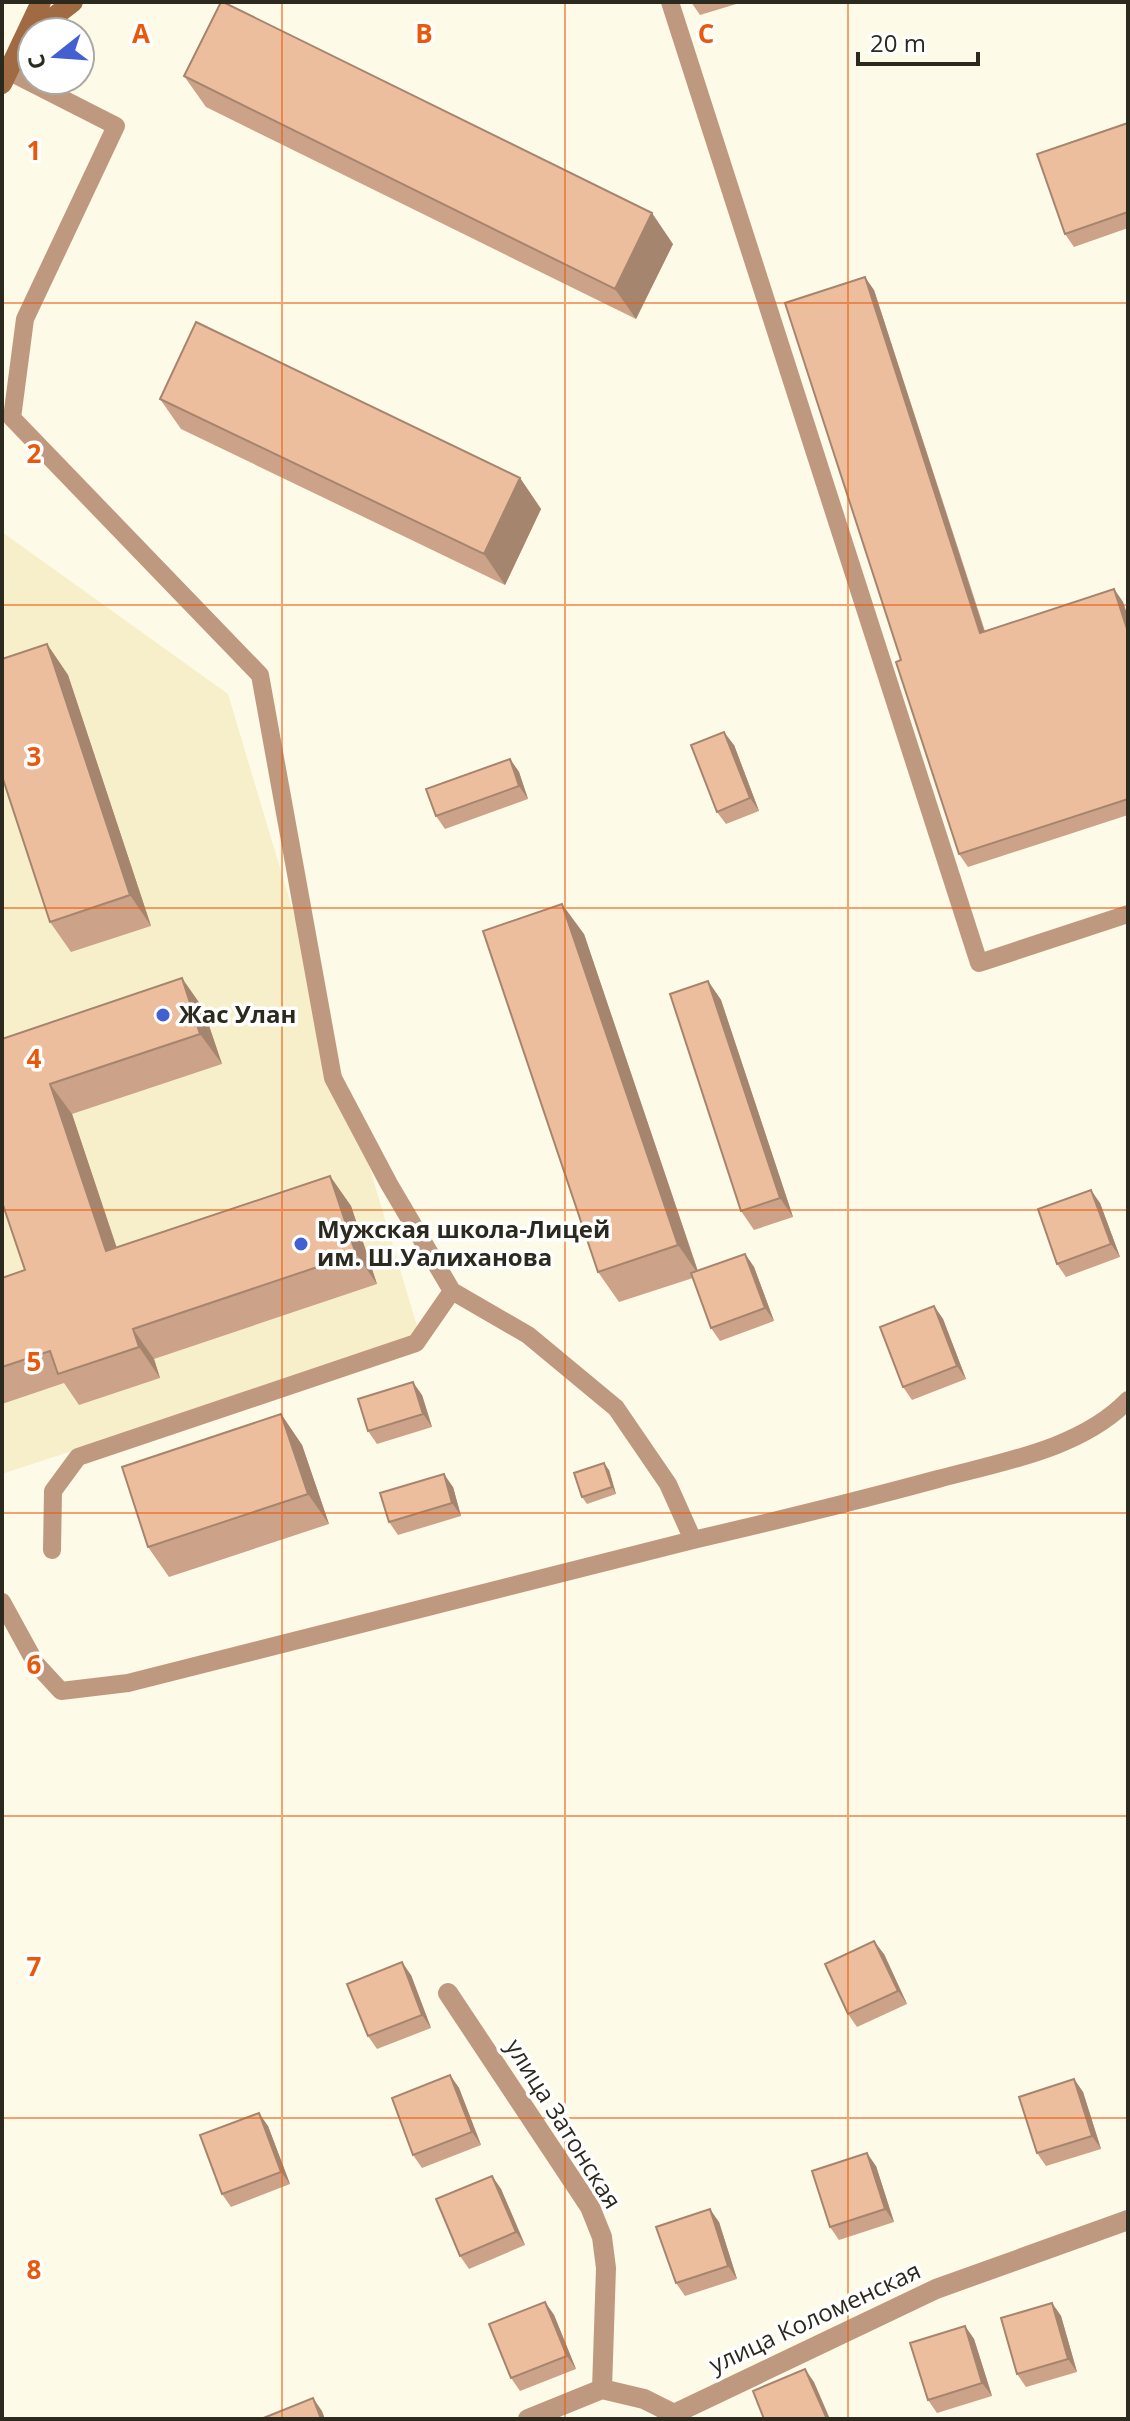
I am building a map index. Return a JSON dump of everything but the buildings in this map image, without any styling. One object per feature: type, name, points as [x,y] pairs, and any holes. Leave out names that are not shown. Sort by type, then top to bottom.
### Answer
[{"type":"main road","points":[[54,16],[73,2]]},
{"type":"main road","points":[[5,77],[16,58]]},
{"type":"street","name":"улица Затонская","points":[[448,1993],[590,2207],[602,2237],[606,2268],[602,2389]]},
{"type":"street","name":"улица Коломенская","points":[[602,2389],[644,2399],[675,2416],[936,2289],[1128,2220]]},
{"type":"street","points":[[528,2419],[602,2389]]},
{"type":"lane","points":[[670,2],[979,963],[1128,914]]},
{"type":"lane","points":[[5,77],[116,126],[25,319],[12,418],[260,675],[333,1078],[389,1184],[452,1291],[528,1335],[616,1408],[668,1484],[693,1540]]},
{"type":"lane","points":[[52,1550],[53,1491],[78,1457],[416,1343],[452,1291]]},
{"type":"lane","points":[[2,1602],[36,1664],[61,1691],[128,1683],[847,1504],[1040,1452],[1098,1425],[1128,1400]]},
{"type":"shaded area","name":"Жас Улан","points":[[2,532],[228,694],[420,1336],[2,1474]]},
{"type":"place","name":"Жас Улан","points":[[163,1015]]},
{"type":"place","name":"Мужская школа-Лицей им. Ш.Уалиханова","points":[[301,1244]]}]
